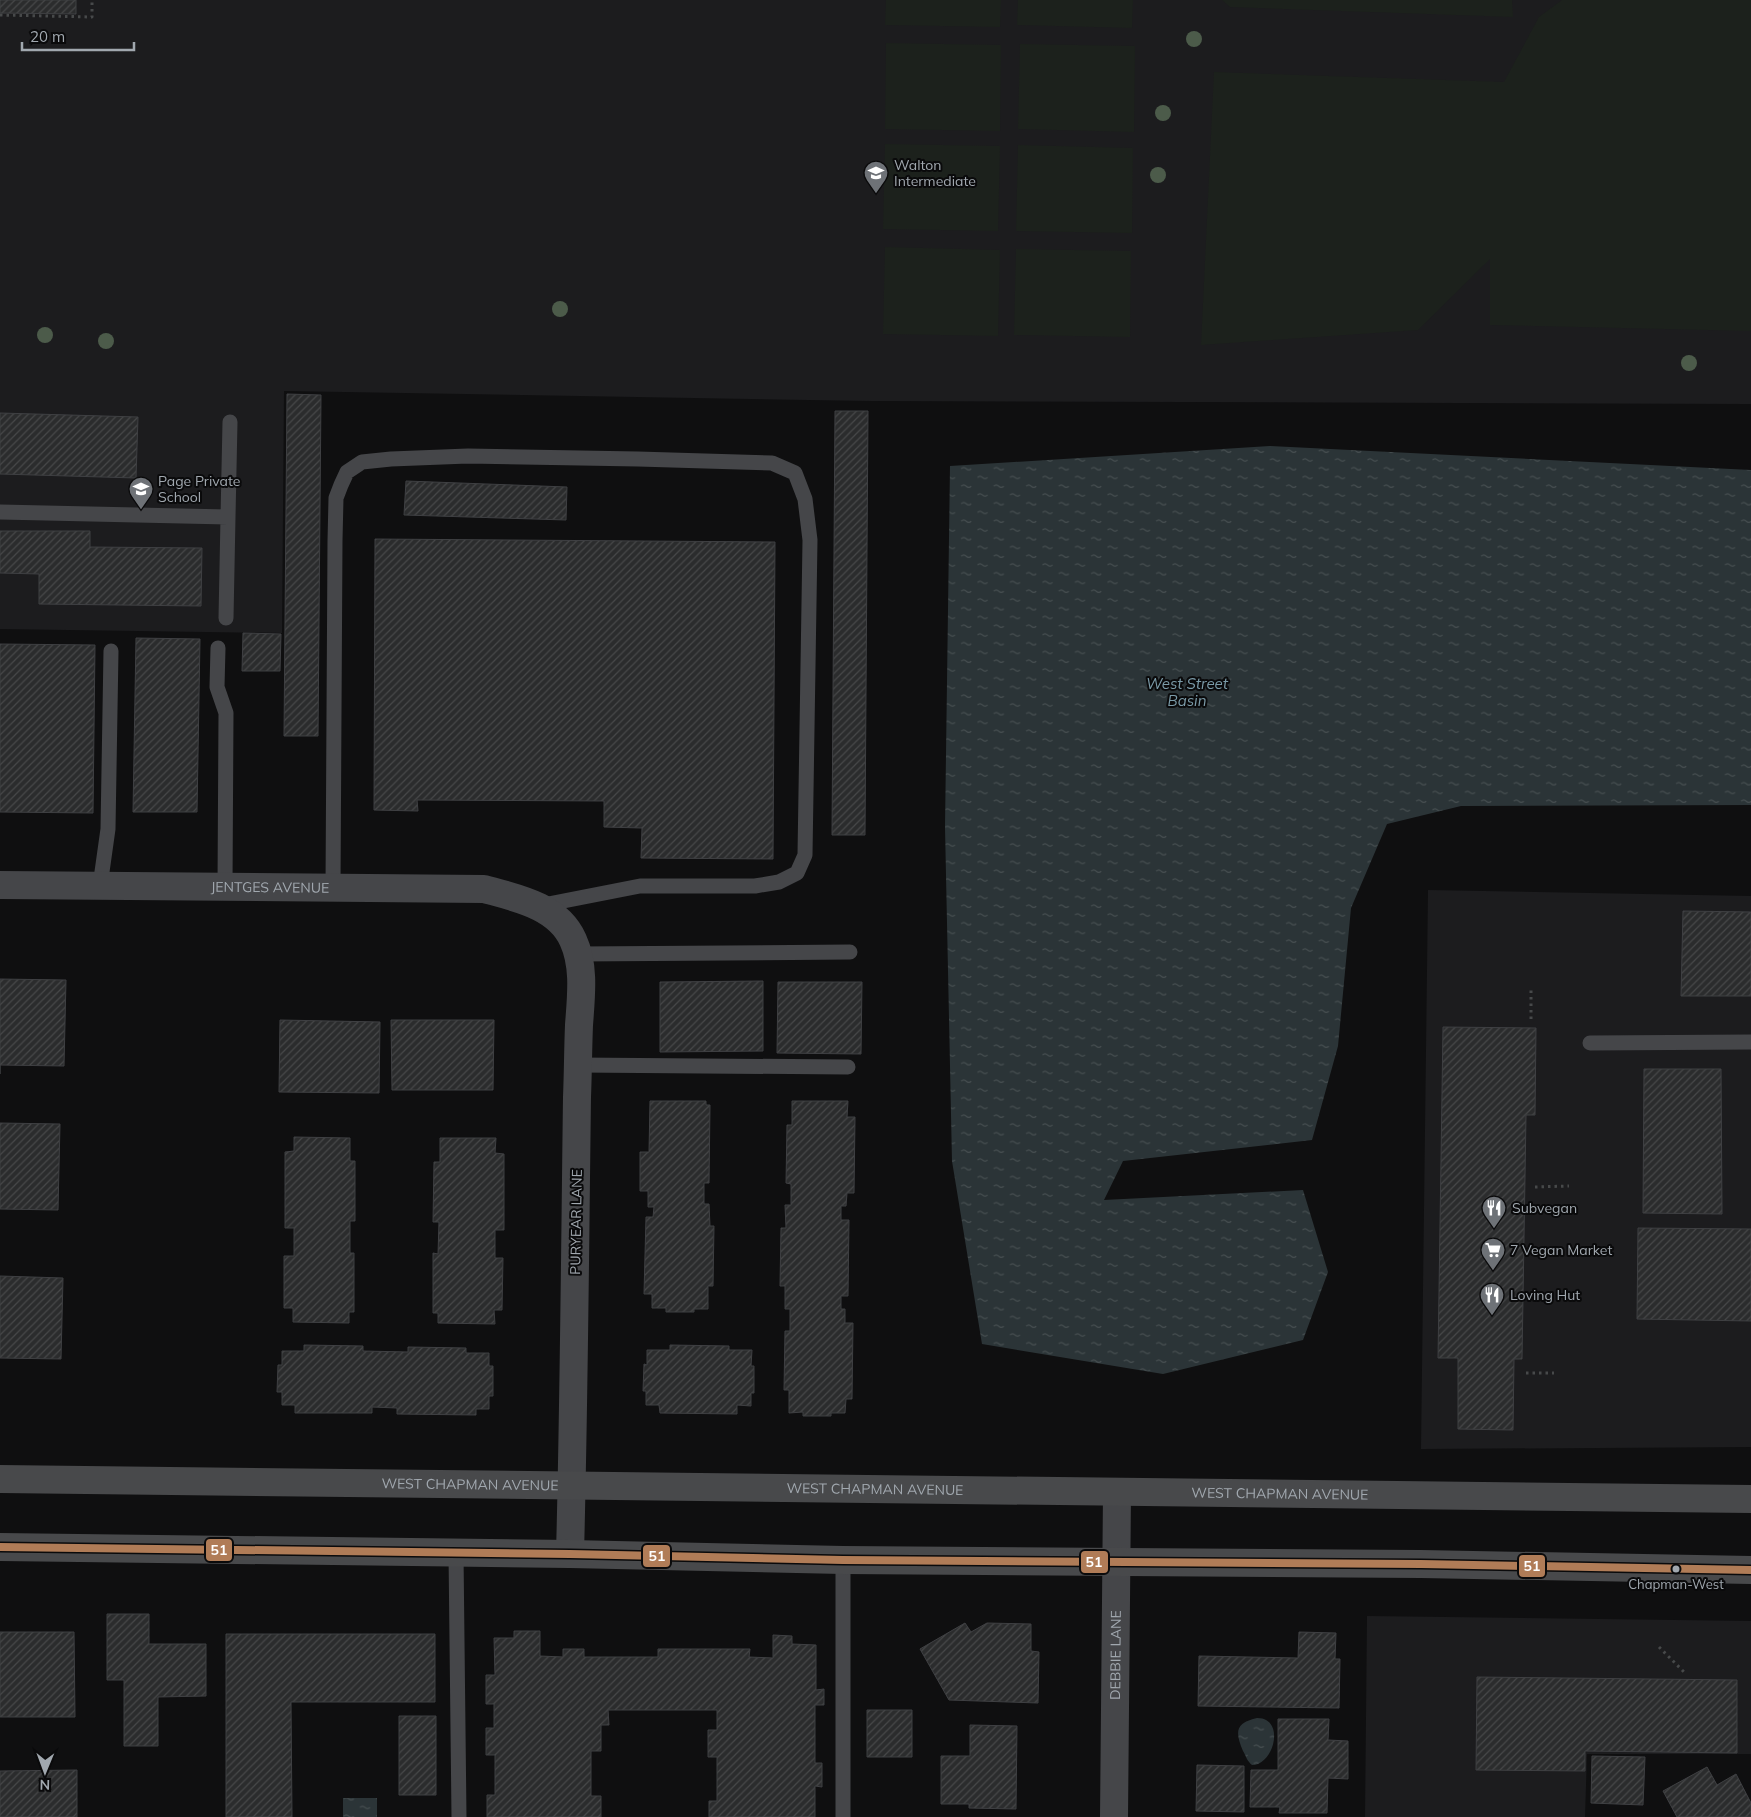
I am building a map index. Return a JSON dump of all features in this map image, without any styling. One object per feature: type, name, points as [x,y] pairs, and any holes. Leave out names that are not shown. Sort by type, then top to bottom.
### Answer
[{"type":"main road","name":"WEST CHAPMAN AVENUE","points":[[0,1478],[1751,1500]]},
{"type":"main road","points":[[0,1547],[570,1554],[843,1560],[1412,1564],[1751,1570]]},
{"type":"street","name":"JENTGES AVENUE","points":[[0,885],[484,889],[538,906]]},
{"type":"street","name":"PURYEAR LANE","points":[[538,906],[558,919],[567,928],[578,954],[581,980],[570,1554]]},
{"type":"street","name":"DEBBIE LANE","points":[[1114,1817],[1117,1493]]},
{"type":"lane","points":[[226,618],[230,422]]},
{"type":"lane","points":[[333,888],[336,498],[347,472],[362,462],[468,456],[638,458],[772,463],[795,473],[805,499],[810,540],[805,855],[797,873],[779,882],[754,886],[640,886],[538,906]]},
{"type":"lane","points":[[0,512],[228,517]]},
{"type":"lane","points":[[218,648],[217,686],[226,713],[225,886]]},
{"type":"lane","points":[[100,886],[108,829],[111,651]]},
{"type":"lane","points":[[578,954],[850,952]]},
{"type":"lane","points":[[1590,1043],[1751,1042]]},
{"type":"lane","points":[[578,1065],[848,1067]]},
{"type":"lane","points":[[456,1553],[459,1817]]},
{"type":"lane","points":[[843,1560],[843,1817]]},
{"type":"path","points":[[0,15],[92,17],[92,0]]},
{"type":"path","points":[[1531,988],[1531,1019]]},
{"type":"path","points":[[1535,1187],[1569,1186]]},
{"type":"path","points":[[1526,1373],[1554,1373]]},
{"type":"path","points":[[1659,1647],[1684,1672]]},
{"type":"shaded area","name":"Walton Intermediate","points":[[0,0],[1751,0],[1751,404],[871,401],[284,391],[282,633],[0,629]]},
{"type":"shaded area","points":[[886,0],[1001,0],[1000,27],[885,25]]},
{"type":"shaded area","points":[[1018,0],[1133,0],[1132,28],[1017,25]]},
{"type":"shaded area","points":[[1222,0],[1512,0],[1513,17],[1230,7]]},
{"type":"shaded area","points":[[1562,0],[1751,0],[1751,331],[1490,325],[1490,259],[1418,330],[1201,345],[1214,72],[1504,82],[1539,17]]},
{"type":"shaded area","points":[[886,43],[1001,45],[1000,131],[885,129]]},
{"type":"shaded area","points":[[1020,44],[1135,46],[1134,132],[1018,129]]},
{"type":"shaded area","points":[[885,144],[1000,146],[998,231],[883,229]]},
{"type":"shaded area","points":[[1018,145],[1133,148],[1132,233],[1016,231]]},
{"type":"shaded area","points":[[885,247],[1000,250],[998,336],[883,334]]},
{"type":"shaded area","points":[[1016,249],[1131,251],[1130,337],[1014,335]]},
{"type":"shaded area","points":[[1428,890],[1751,896],[1751,1447],[1421,1449]]},
{"type":"shaded area","points":[[1367,1616],[1751,1621],[1751,1754],[1587,1754],[1585,1817],[1365,1817]]},
{"type":"water","name":"West Street Basin","points":[[1270,446],[1751,470],[1751,805],[1461,806],[1387,824],[1351,908],[1338,1046],[1312,1140],[1123,1161],[1104,1200],[1303,1190],[1328,1272],[1303,1340],[1163,1374],[982,1344],[952,1161],[945,827],[950,466]]},
{"type":"water","points":[[1257,1718],[1266,1720],[1272,1725],[1274,1742],[1266,1758],[1260,1763],[1252,1765],[1243,1751],[1238,1734],[1239,1729],[1244,1723]]},
{"type":"water","points":[[343,1798],[377,1798],[377,1817],[343,1817]]},
{"type":"building","points":[[0,0],[76,0],[76,14],[0,13]]},
{"type":"building","points":[[287,394],[321,395],[318,736],[284,736]]},
{"type":"building","points":[[835,411],[868,411],[865,835],[832,835]]},
{"type":"building","points":[[0,413],[138,417],[136,478],[0,474]]},
{"type":"building","points":[[406,481],[567,487],[566,520],[404,515]]},
{"type":"building","points":[[0,531],[90,531],[90,547],[202,548],[201,606],[39,604],[39,574],[0,573]]},
{"type":"building","points":[[375,539],[775,542],[773,859],[641,858],[642,828],[604,827],[604,801],[417,800],[418,811],[374,810]]},
{"type":"building","points":[[243,633],[281,634],[280,671],[242,671]]},
{"type":"building","points":[[136,638],[200,639],[197,812],[133,812]]},
{"type":"building","points":[[0,644],[95,645],[93,813],[0,812]]},
{"type":"building","points":[[1683,911],[1751,912],[1751,996],[1681,996]]},
{"type":"building","points":[[0,979],[66,980],[64,1066],[0,1065]]},
{"type":"building","points":[[763,981],[763,1051],[660,1052],[660,982]]},
{"type":"building","points":[[778,982],[862,982],[861,1054],[777,1053]]},
{"type":"building","points":[[280,1020],[380,1022],[379,1093],[279,1092]]},
{"type":"building","points":[[391,1020],[494,1020],[493,1090],[392,1090]]},
{"type":"building","points":[[1443,1027],[1536,1028],[1535,1115],[1526,1115],[1522,1359],[1514,1359],[1513,1430],[1458,1429],[1458,1358],[1438,1358]]},
{"type":"building","points":[[1644,1069],[1721,1069],[1722,1214],[1643,1213]]},
{"type":"building","points":[[650,1101],[706,1101],[706,1105],[710,1105],[709,1183],[704,1183],[704,1204],[709,1204],[710,1226],[714,1226],[713,1286],[708,1286],[708,1309],[694,1309],[694,1312],[666,1312],[666,1308],[652,1308],[652,1294],[644,1294],[646,1217],[653,1217],[654,1207],[648,1207],[648,1191],[640,1191],[640,1152],[649,1152]]},
{"type":"building","points":[[792,1101],[848,1101],[847,1117],[855,1117],[854,1193],[847,1193],[846,1206],[841,1206],[841,1220],[849,1220],[848,1296],[841,1296],[841,1309],[845,1309],[845,1323],[853,1323],[852,1399],[846,1399],[845,1413],[831,1413],[831,1416],[803,1416],[803,1412],[789,1413],[789,1390],[784,1390],[785,1331],[790,1331],[790,1309],[785,1309],[785,1286],[780,1286],[781,1228],[786,1228],[785,1205],[791,1205],[791,1184],[786,1183],[787,1125],[792,1125]]},
{"type":"building","points":[[0,1123],[60,1124],[58,1210],[0,1209]]},
{"type":"building","points":[[294,1137],[350,1138],[350,1161],[355,1161],[355,1221],[350,1221],[350,1253],[354,1253],[354,1312],[349,1312],[349,1323],[293,1322],[293,1308],[284,1308],[284,1256],[294,1256],[294,1228],[285,1228],[285,1152],[294,1151]]},
{"type":"building","points":[[440,1138],[496,1138],[495,1153],[504,1154],[504,1230],[495,1230],[495,1258],[503,1258],[502,1310],[494,1310],[495,1324],[438,1323],[438,1313],[433,1313],[433,1253],[438,1254],[439,1222],[433,1222],[434,1162],[440,1162]]},
{"type":"building","points":[[1638,1228],[1751,1229],[1751,1321],[1637,1319]]},
{"type":"building","points":[[0,1276],[63,1278],[61,1359],[0,1358]]},
{"type":"building","points":[[304,1345],[363,1346],[363,1351],[408,1352],[408,1347],[466,1348],[466,1353],[489,1353],[489,1366],[493,1366],[493,1396],[489,1396],[489,1409],[476,1409],[476,1415],[397,1414],[397,1408],[372,1407],[372,1413],[295,1413],[295,1405],[282,1405],[282,1392],[277,1392],[278,1365],[282,1365],[282,1351],[304,1351]]},
{"type":"building","points":[[670,1345],[729,1346],[729,1350],[752,1350],[751,1366],[754,1366],[754,1393],[751,1393],[751,1406],[737,1405],[737,1414],[660,1413],[659,1405],[646,1405],[646,1391],[643,1391],[644,1364],[647,1365],[647,1350],[670,1350]]},
{"type":"building","points":[[107,1614],[149,1614],[149,1644],[206,1644],[206,1696],[158,1697],[158,1746],[124,1746],[124,1680],[107,1680]]},
{"type":"building","points":[[965,1623],[971,1632],[987,1623],[1031,1624],[1031,1651],[1039,1652],[1038,1703],[949,1700],[920,1649]]},
{"type":"building","points":[[514,1631],[540,1631],[540,1656],[563,1657],[563,1649],[584,1649],[584,1657],[658,1657],[658,1649],[750,1649],[749,1657],[773,1658],[773,1635],[792,1636],[792,1644],[816,1645],[816,1690],[824,1689],[824,1705],[815,1705],[815,1763],[822,1763],[822,1787],[815,1786],[815,1817],[709,1817],[709,1801],[717,1801],[717,1757],[708,1757],[708,1730],[717,1730],[717,1710],[608,1710],[609,1725],[601,1725],[601,1751],[591,1751],[591,1796],[601,1796],[601,1817],[487,1817],[487,1795],[495,1795],[495,1755],[486,1755],[486,1728],[494,1728],[494,1704],[486,1704],[486,1675],[495,1675],[494,1638],[514,1638]]},
{"type":"building","points":[[0,1632],[74,1632],[75,1717],[0,1717]]},
{"type":"building","points":[[1299,1632],[1336,1633],[1335,1659],[1340,1659],[1339,1708],[1198,1706],[1199,1656],[1298,1658]]},
{"type":"building","points":[[226,1634],[435,1634],[435,1702],[291,1702],[292,1817],[226,1817]]},
{"type":"building","points":[[1477,1677],[1737,1680],[1737,1753],[1585,1751],[1585,1771],[1476,1770]]},
{"type":"building","points":[[867,1710],[912,1710],[912,1757],[867,1757]]},
{"type":"building","points":[[399,1716],[436,1716],[436,1795],[399,1795]]},
{"type":"building","points":[[1278,1719],[1329,1719],[1328,1740],[1348,1741],[1348,1779],[1328,1778],[1327,1813],[1279,1813],[1280,1807],[1250,1807],[1251,1770],[1278,1770]]},
{"type":"building","points":[[970,1725],[1017,1726],[1016,1809],[969,1808],[969,1804],[941,1804],[941,1756],[970,1756]]},
{"type":"building","points":[[1592,1756],[1645,1757],[1643,1805],[1591,1803]]},
{"type":"building","points":[[1197,1765],[1244,1766],[1244,1812],[1196,1811]]},
{"type":"building","points":[[1707,1767],[1717,1785],[1736,1774],[1751,1803],[1751,1817],[1677,1817],[1663,1791]]},
{"type":"building","points":[[77,1770],[77,1817],[0,1817],[0,1771]]},
{"type":"transit line","name":"51","points":[[0,1547],[570,1554],[843,1560],[1421,1564],[1751,1570]]},
{"type":"place","name":"Walton Intermediate","points":[[876,194]]},
{"type":"place","name":"Page Private School","points":[[141,510]]},
{"type":"place","name":"Subvegan","points":[[1494,1229]]},
{"type":"place","name":"7 Vegan Market","points":[[1493,1271]]},
{"type":"place","name":"Loving Hut","points":[[1492,1316]]},
{"type":"place","name":"Chapman-West","points":[[1676,1569]]}]
